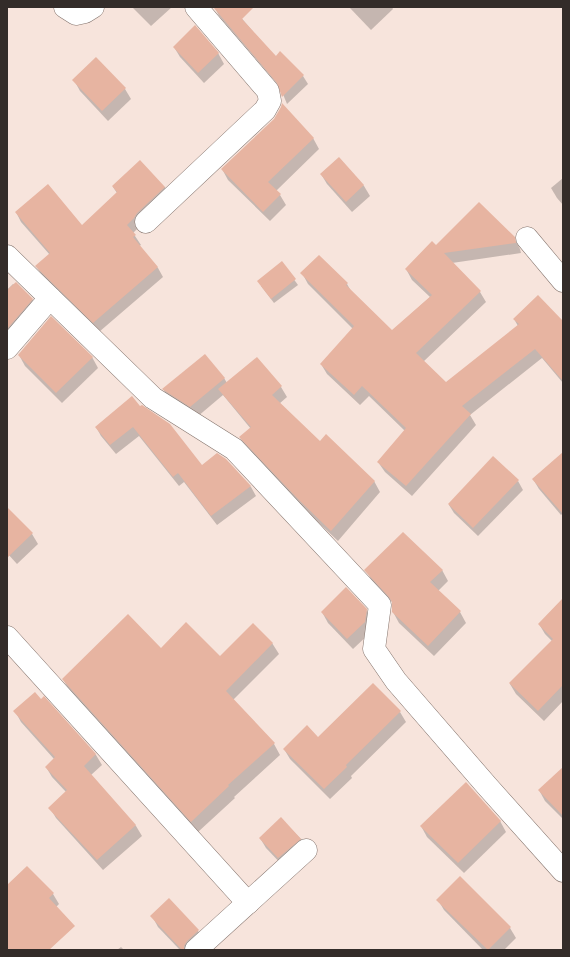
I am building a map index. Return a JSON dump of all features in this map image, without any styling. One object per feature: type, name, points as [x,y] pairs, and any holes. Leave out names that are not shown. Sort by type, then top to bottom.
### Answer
[{"type":"street","points":[[65,7],[76,14],[85,12],[93,7]]},
{"type":"street","points":[[146,222],[265,110],[270,102],[268,90],[196,7]]},
{"type":"street","points":[[527,238],[563,281]]},
{"type":"street","points":[[7,256],[152,398],[234,449],[380,605],[374,648],[396,681],[486,786],[563,870]]},
{"type":"street","points":[[7,348],[50,298]]},
{"type":"street","points":[[7,637],[248,903]]},
{"type":"street","points":[[196,950],[306,850]]},
{"type":"building","points":[[254,7],[242,19],[276,56],[280,51],[304,75],[282,97],[277,83],[214,8]]},
{"type":"building","points":[[195,25],[219,53],[198,73],[173,47]]},
{"type":"building","points":[[96,57],[126,88],[102,111],[72,80]]},
{"type":"building","points":[[282,103],[314,138],[268,182],[281,194],[263,212],[221,169],[274,119]]},
{"type":"building","points":[[339,157],[364,185],[346,202],[320,174]]},
{"type":"building","points":[[140,160],[165,187],[137,213],[127,225],[136,235],[133,237],[158,267],[93,323],[35,266],[50,253],[15,212],[48,184],[82,225],[117,192],[112,186]]},
{"type":"building","points":[[479,202],[515,237],[516,243],[444,253],[481,291],[416,353],[446,382],[519,324],[513,319],[538,295],[563,321],[563,381],[535,349],[462,406],[471,414],[406,486],[377,462],[406,428],[362,386],[354,395],[320,364],[354,326],[300,273],[319,255],[348,283],[346,285],[392,330],[432,295],[405,269],[432,241],[436,245]]},
{"type":"building","points":[[282,261],[296,279],[271,299],[257,281]]},
{"type":"building","points":[[16,282],[33,299],[7,329],[7,290]]},
{"type":"building","points":[[51,316],[93,357],[56,393],[18,355]]},
{"type":"building","points":[[205,354],[225,378],[190,407],[162,389]]},
{"type":"building","points":[[257,357],[282,386],[272,395],[320,441],[326,434],[375,481],[331,531],[239,437],[251,427],[218,389]]},
{"type":"building","points":[[132,396],[140,406],[142,405],[170,424],[202,465],[217,453],[226,459],[251,486],[211,516],[178,473],[173,477],[133,427],[110,445],[95,427]]},
{"type":"building","points":[[563,452],[563,514],[532,479]]},
{"type":"building","points":[[493,456],[519,480],[473,528],[448,504]]},
{"type":"building","points":[[7,507],[33,533],[7,558]]},
{"type":"building","points":[[403,532],[443,570],[430,582],[461,611],[428,646],[392,612],[392,602],[389,597],[364,570]]},
{"type":"building","points":[[346,587],[367,609],[365,622],[347,639],[321,612]]},
{"type":"building","points":[[563,598],[563,685],[538,711],[509,683],[553,639],[538,624]]},
{"type":"building","points":[[128,614],[161,648],[186,622],[220,656],[253,623],[273,643],[226,691],[275,743],[228,785],[229,786],[191,822],[62,679]]},
{"type":"building","points":[[373,683],[401,711],[346,765],[347,767],[324,789],[283,749],[307,725],[318,737]]},
{"type":"building","points":[[35,692],[41,699],[44,696],[96,754],[84,766],[136,825],[97,860],[48,808],[67,790],[45,767],[55,757],[13,711]]},
{"type":"building","points":[[563,767],[563,816],[538,790]]},
{"type":"building","points":[[466,782],[501,821],[458,863],[420,826]]},
{"type":"building","points":[[281,817],[301,839],[278,858],[259,838]]},
{"type":"building","points":[[27,866],[54,893],[49,898],[75,926],[49,950],[7,950],[7,885]]},
{"type":"building","points":[[460,876],[511,927],[488,950],[436,900]]},
{"type":"building","points":[[169,898],[199,930],[187,941],[184,946],[184,950],[182,950],[150,916]]}]
